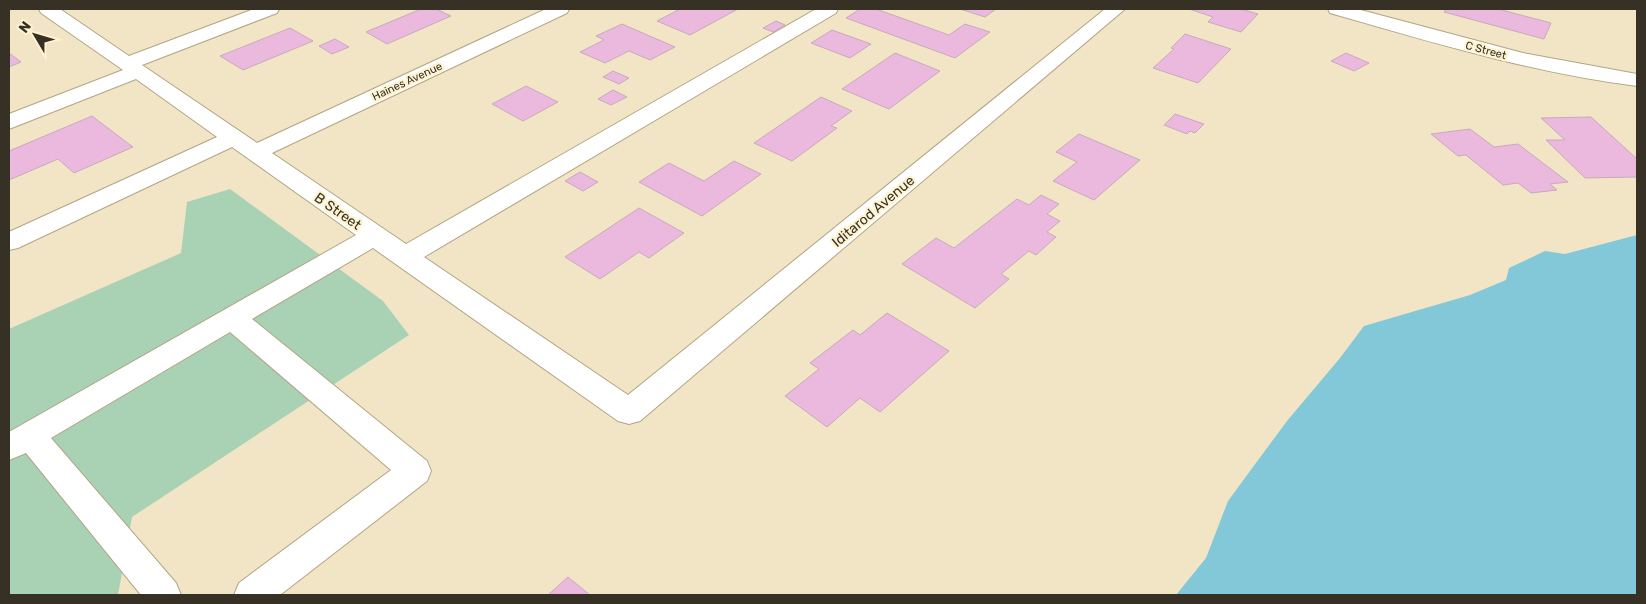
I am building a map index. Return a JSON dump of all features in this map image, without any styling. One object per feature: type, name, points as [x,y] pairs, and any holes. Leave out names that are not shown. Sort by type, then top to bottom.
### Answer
[{"type":"street","name":"B Street","points":[[48,9],[629,412]]},
{"type":"street","points":[[9,122],[270,9]]},
{"type":"street","name":"Haines Avenue","points":[[254,153],[560,9]]},
{"type":"street","points":[[404,257],[829,9]]},
{"type":"street","name":"Iditarod Avenue","points":[[629,412],[1116,9]]},
{"type":"street","name":"C Street","points":[[1336,9],[1380,14],[1522,60],[1585,73],[1637,80]]},
{"type":"street","points":[[9,242],[234,138]]},
{"type":"street","points":[[163,595],[19,441],[374,236]]},
{"type":"street","points":[[232,318],[415,471],[252,595]]},
{"type":"green space","points":[[230,189],[383,301],[409,335],[132,517],[118,595],[9,595],[9,329],[181,253],[187,202]]},
{"type":"water","points":[[1637,235],[1637,595],[1176,595],[1206,558],[1228,501],[1287,421],[1340,358],[1364,326],[1470,295],[1506,280],[1509,268],[1545,251],[1565,254]]},
{"type":"building","points":[[421,9],[436,9],[451,16],[387,44],[366,32]]},
{"type":"building","points":[[680,9],[738,9],[690,35],[657,21]]},
{"type":"building","points":[[860,9],[876,9],[949,35],[965,24],[990,32],[955,58],[846,18]]},
{"type":"building","points":[[960,9],[996,9],[985,17]]},
{"type":"building","points":[[1189,9],[1241,9],[1258,14],[1241,32],[1208,22],[1213,17]]},
{"type":"building","points":[[1446,9],[1498,9],[1551,23],[1544,39],[1444,12]]},
{"type":"building","points":[[776,21],[785,25],[773,32],[763,28]]},
{"type":"building","points":[[622,24],[675,47],[650,60],[629,51],[605,63],[580,52],[604,40],[596,36]]},
{"type":"building","points":[[290,28],[313,41],[243,70],[220,56]]},
{"type":"building","points":[[832,30],[871,44],[850,58],[811,43]]},
{"type":"building","points":[[1185,34],[1231,49],[1198,83],[1153,68],[1174,49],[1171,48]]},
{"type":"building","points":[[335,39],[349,47],[332,54],[319,46]]},
{"type":"building","points":[[9,53],[21,62],[9,67]]},
{"type":"building","points":[[895,53],[940,71],[889,109],[842,89]]},
{"type":"building","points":[[1346,53],[1369,63],[1354,71],[1331,61]]},
{"type":"building","points":[[613,71],[629,78],[619,84],[603,77]]},
{"type":"building","points":[[526,86],[558,102],[523,121],[492,104]]},
{"type":"building","points":[[613,90],[627,97],[611,105],[598,99]]},
{"type":"building","points":[[821,97],[852,111],[831,126],[837,128],[792,161],[754,143]]},
{"type":"building","points":[[1175,114],[1204,124],[1195,133],[1190,131],[1187,134],[1164,125]]},
{"type":"building","points":[[92,116],[133,147],[74,173],[58,159],[9,180],[9,151]]},
{"type":"building","points":[[1591,117],[1637,159],[1637,177],[1585,178],[1546,140],[1565,140],[1541,118]]},
{"type":"building","points":[[1470,129],[1494,147],[1518,144],[1568,182],[1550,184],[1557,190],[1531,193],[1518,183],[1503,185],[1466,155],[1458,156],[1431,134]]},
{"type":"building","points":[[1079,134],[1140,160],[1094,200],[1053,181],[1077,162],[1056,152]]},
{"type":"building","points":[[734,161],[761,174],[702,216],[639,182],[669,163],[704,181]]},
{"type":"building","points":[[580,172],[598,182],[583,191],[565,181]]},
{"type":"building","points":[[1041,195],[1059,204],[1047,214],[1060,221],[1047,232],[1056,237],[1036,255],[1029,251],[1001,274],[1009,279],[975,308],[902,264],[936,238],[954,248],[1017,199],[1029,205]]},
{"type":"building","points":[[639,208],[684,233],[649,258],[639,252],[600,279],[565,257]]},
{"type":"building","points":[[887,313],[949,351],[880,412],[860,398],[827,427],[785,396],[819,369],[810,363],[853,330],[860,335]]},
{"type":"building","points":[[568,577],[590,595],[548,595]]}]
